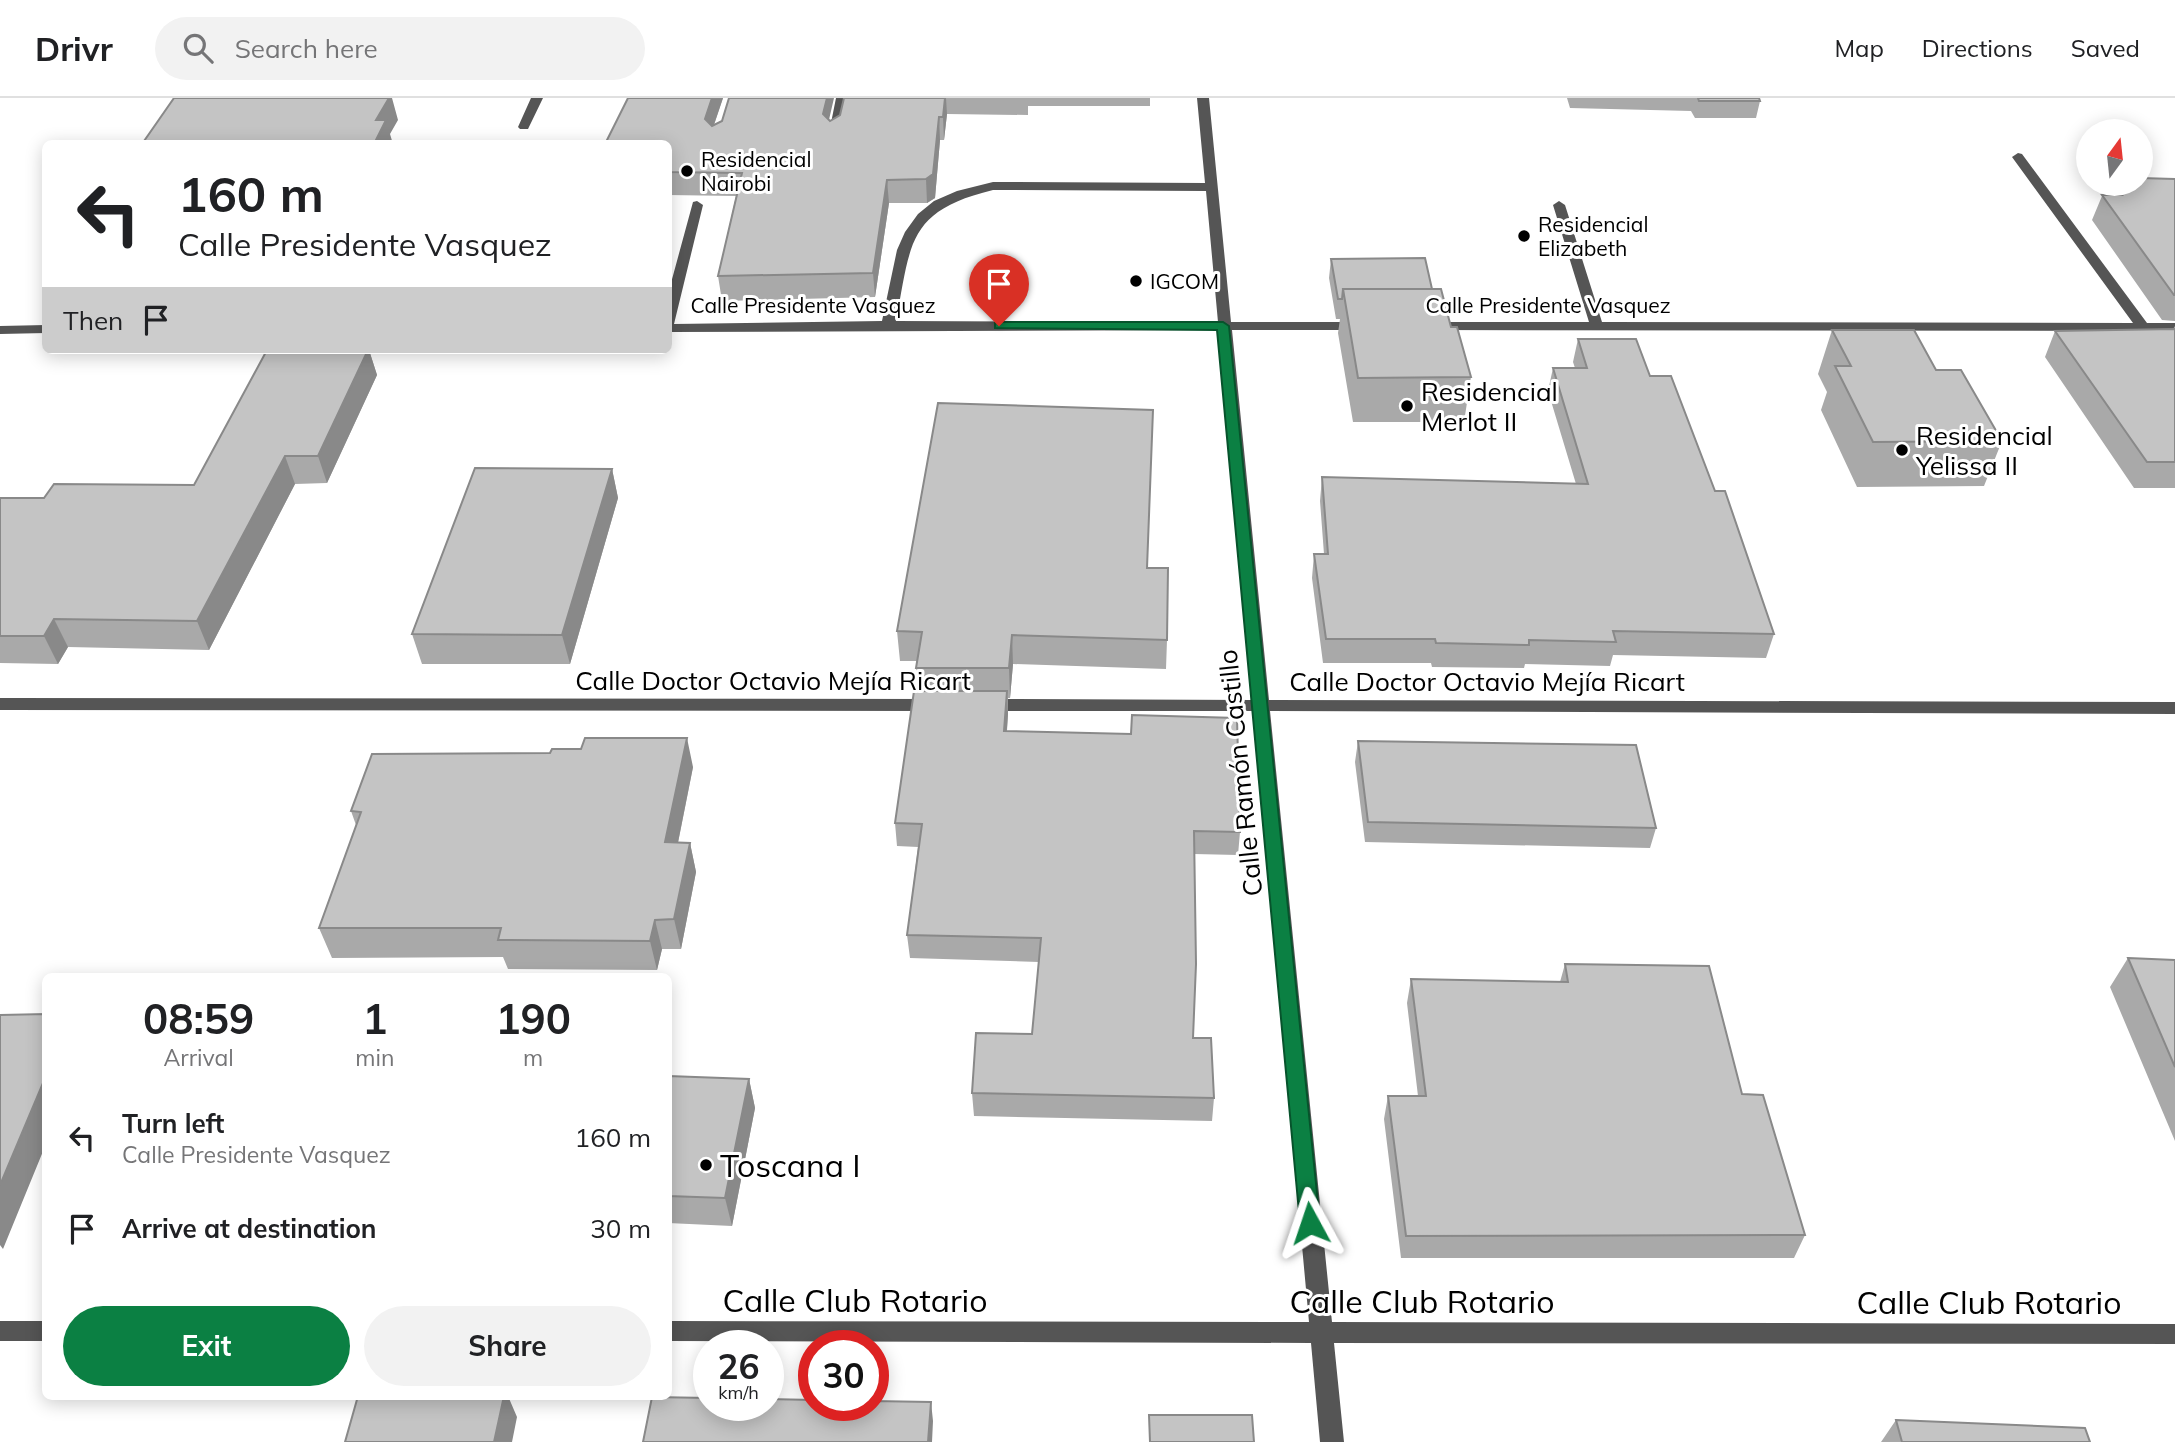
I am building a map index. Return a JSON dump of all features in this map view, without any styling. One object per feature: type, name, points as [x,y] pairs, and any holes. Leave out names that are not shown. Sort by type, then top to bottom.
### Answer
[{"type":"street","points":[[524,127],[537,98]]},
{"type":"street","points":[[834,138],[842,98]]},
{"type":"street","name":"Calle Ramón Castillo","points":[[1203,98],[1259,705],[1332,1442]]},
{"type":"street","points":[[2018,156],[2143,327]]},
{"type":"street","points":[[888,325],[911,229],[921,215],[943,201],[967,191],[993,186],[1211,187]]},
{"type":"street","points":[[672,308],[697,205]]},
{"type":"street","points":[[1559,205],[1597,327]]},
{"type":"street","name":"Calle Presidente Vasquez","points":[[672,325],[1376,326]]},
{"type":"street","name":"Calle Presidente Vasquez","points":[[1417,326],[2175,327]]},
{"type":"street","points":[[0,330],[42,330]]},
{"type":"street","name":"Calle Doctor Octavio Mejía Ricart","points":[[0,704],[2175,708]]},
{"type":"street","points":[[0,1331],[42,1331]]},
{"type":"street","name":"Calle Club Rotario","points":[[672,1331],[2175,1335]]},
{"type":"building","points":[[174,98],[389,98],[376,120],[386,120],[376,140],[145,140]]},
{"type":"building","points":[[628,98],[712,98],[705,119],[712,126],[722,121],[729,98],[827,98],[823,114],[830,121],[840,115],[844,98],[945,98],[943,117],[939,117],[933,174],[926,179],[887,180],[873,273],[718,276],[742,173],[672,172],[672,140],[607,140]]},
{"type":"building","points":[[1698,98],[1759,98],[1760,101],[1699,101]]},
{"type":"building","points":[[2153,178],[2175,179],[2174,295],[2103,196],[2153,196]]},
{"type":"building","points":[[1425,258],[1432,289],[1343,289],[1342,299],[1338,299],[1331,259]]},
{"type":"building","points":[[1343,289],[1441,289],[1451,327],[1457,327],[1471,377],[1358,378]]},
{"type":"building","points":[[2175,329],[2175,462],[2147,462],[2055,331]]},
{"type":"building","points":[[1832,330],[1914,330],[1936,370],[1961,370],[2002,441],[1873,442],[1835,366],[1851,366]]},
{"type":"building","points":[[1578,339],[1636,339],[1650,376],[1671,376],[1715,491],[1725,491],[1774,634],[1613,631],[1616,642],[1529,640],[1529,645],[1436,643],[1435,639],[1326,639],[1314,554],[1328,554],[1322,477],[1588,484],[1553,368],[1587,368]]},
{"type":"building","points":[[265,354],[366,354],[318,456],[285,456],[197,621],[54,619],[44,636],[0,636],[0,498],[44,498],[54,484],[194,485]]},
{"type":"building","points":[[938,403],[1153,410],[1147,568],[1168,568],[1167,640],[1012,635],[1009,668],[916,668],[922,632],[897,631]]},
{"type":"building","points":[[475,468],[612,469],[562,635],[412,634]]},
{"type":"building","points":[[914,691],[1007,691],[1004,731],[1131,734],[1132,715],[1237,718],[1240,832],[1194,831],[1196,964],[1193,1038],[1211,1038],[1214,1098],[972,1093],[976,1033],[1032,1034],[1041,938],[907,935],[922,824],[895,823]]},
{"type":"building","points":[[585,738],[687,738],[665,842],[690,843],[674,919],[655,920],[650,941],[498,940],[501,928],[319,928],[361,812],[351,811],[372,754],[550,753],[552,749],[581,749]]},
{"type":"building","points":[[1358,741],[1636,745],[1656,828],[1368,822]]},
{"type":"building","points":[[2128,958],[2175,960],[2175,1067]]},
{"type":"building","points":[[1565,964],[1709,966],[1742,1094],[1763,1095],[1805,1235],[1406,1236],[1388,1096],[1426,1096],[1411,979],[1568,982]]},
{"type":"building","points":[[42,1014],[42,1085],[0,1185],[0,1015]]},
{"type":"building","name":"Toscana I","points":[[672,1076],[749,1079],[725,1198],[672,1196]]},
{"type":"building","points":[[672,1397],[693,1398],[693,1421],[784,1421],[784,1399],[798,1400],[798,1421],[889,1421],[889,1401],[931,1402],[928,1442],[643,1442],[651,1400],[672,1400]]},
{"type":"building","points":[[357,1400],[503,1400],[494,1442],[345,1442]]},
{"type":"building","points":[[1149,1415],[1252,1415],[1254,1442],[1150,1442]]},
{"type":"building","points":[[1896,1420],[2085,1428],[2090,1442],[1902,1442]]},
{"type":"place","name":"Residencial Nairobi","points":[[687,171]]},
{"type":"place","name":"Residencial Elizabeth","points":[[1524,236]]},
{"type":"place","name":"IGCOM","points":[[1136,281]]},
{"type":"place","name":"Residencial Merlot II","points":[[1407,406]]},
{"type":"place","name":"Residencial Yelissa II","points":[[1902,450]]},
{"type":"place","name":"Toscana I","points":[[706,1165]]},
{"type":"route","points":[[999,326],[1223,326],[1310,1223]]}]
